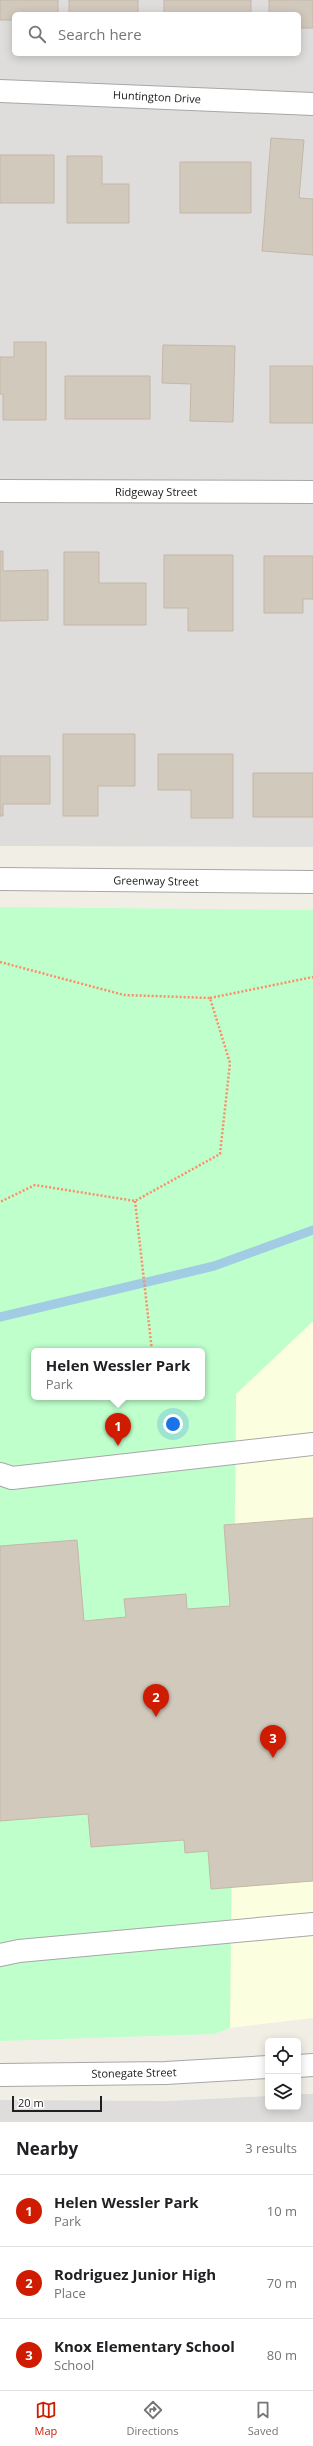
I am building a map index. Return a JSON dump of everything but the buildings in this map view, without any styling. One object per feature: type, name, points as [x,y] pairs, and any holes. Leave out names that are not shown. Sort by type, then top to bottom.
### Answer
[{"type":"street","name":"Huntington Drive","points":[[0,91],[313,104]]},
{"type":"street","name":"Ridgeway Street","points":[[0,491],[313,492]]},
{"type":"street","name":"Greenway Street","points":[[0,879],[313,882]]},
{"type":"street","points":[[0,1474],[12,1478],[313,1444]]},
{"type":"street","points":[[0,1955],[18,1951],[313,1924]]},
{"type":"street","points":[[301,2066],[313,2065]]},
{"type":"street","name":"Stonegate Street","points":[[0,2075],[166,2073],[265,2067]]},
{"type":"path","points":[[0,962],[124,995],[210,998],[313,977]]},
{"type":"path","points":[[0,1202],[35,1185],[135,1201],[220,1154],[230,1063],[210,998]]},
{"type":"path","points":[[135,1201],[152,1348]]},
{"type":"shaded area","points":[[0,0],[313,0],[313,847],[0,846]]},
{"type":"shaded area","points":[[313,1321],[313,2018],[230,2028],[236,1394]]},
{"type":"shaded area","points":[[301,2094],[313,2094],[313,2122],[0,2122],[0,2100],[170,2101],[265,2096],[265,2110],[301,2110]]},
{"type":"green space","points":[[0,907],[313,910],[313,1321],[236,1394],[230,2028],[214,2034],[0,2041]]},
{"type":"waterway","points":[[0,1317],[214,1266],[313,1230]]},
{"type":"place","name":"Helen Wessler Park","points":[[118,1446]]},
{"type":"place","name":"Rodriguez Junior High","points":[[156,1717]]},
{"type":"place","name":"Knox Elementary School","points":[[273,1758]]}]
